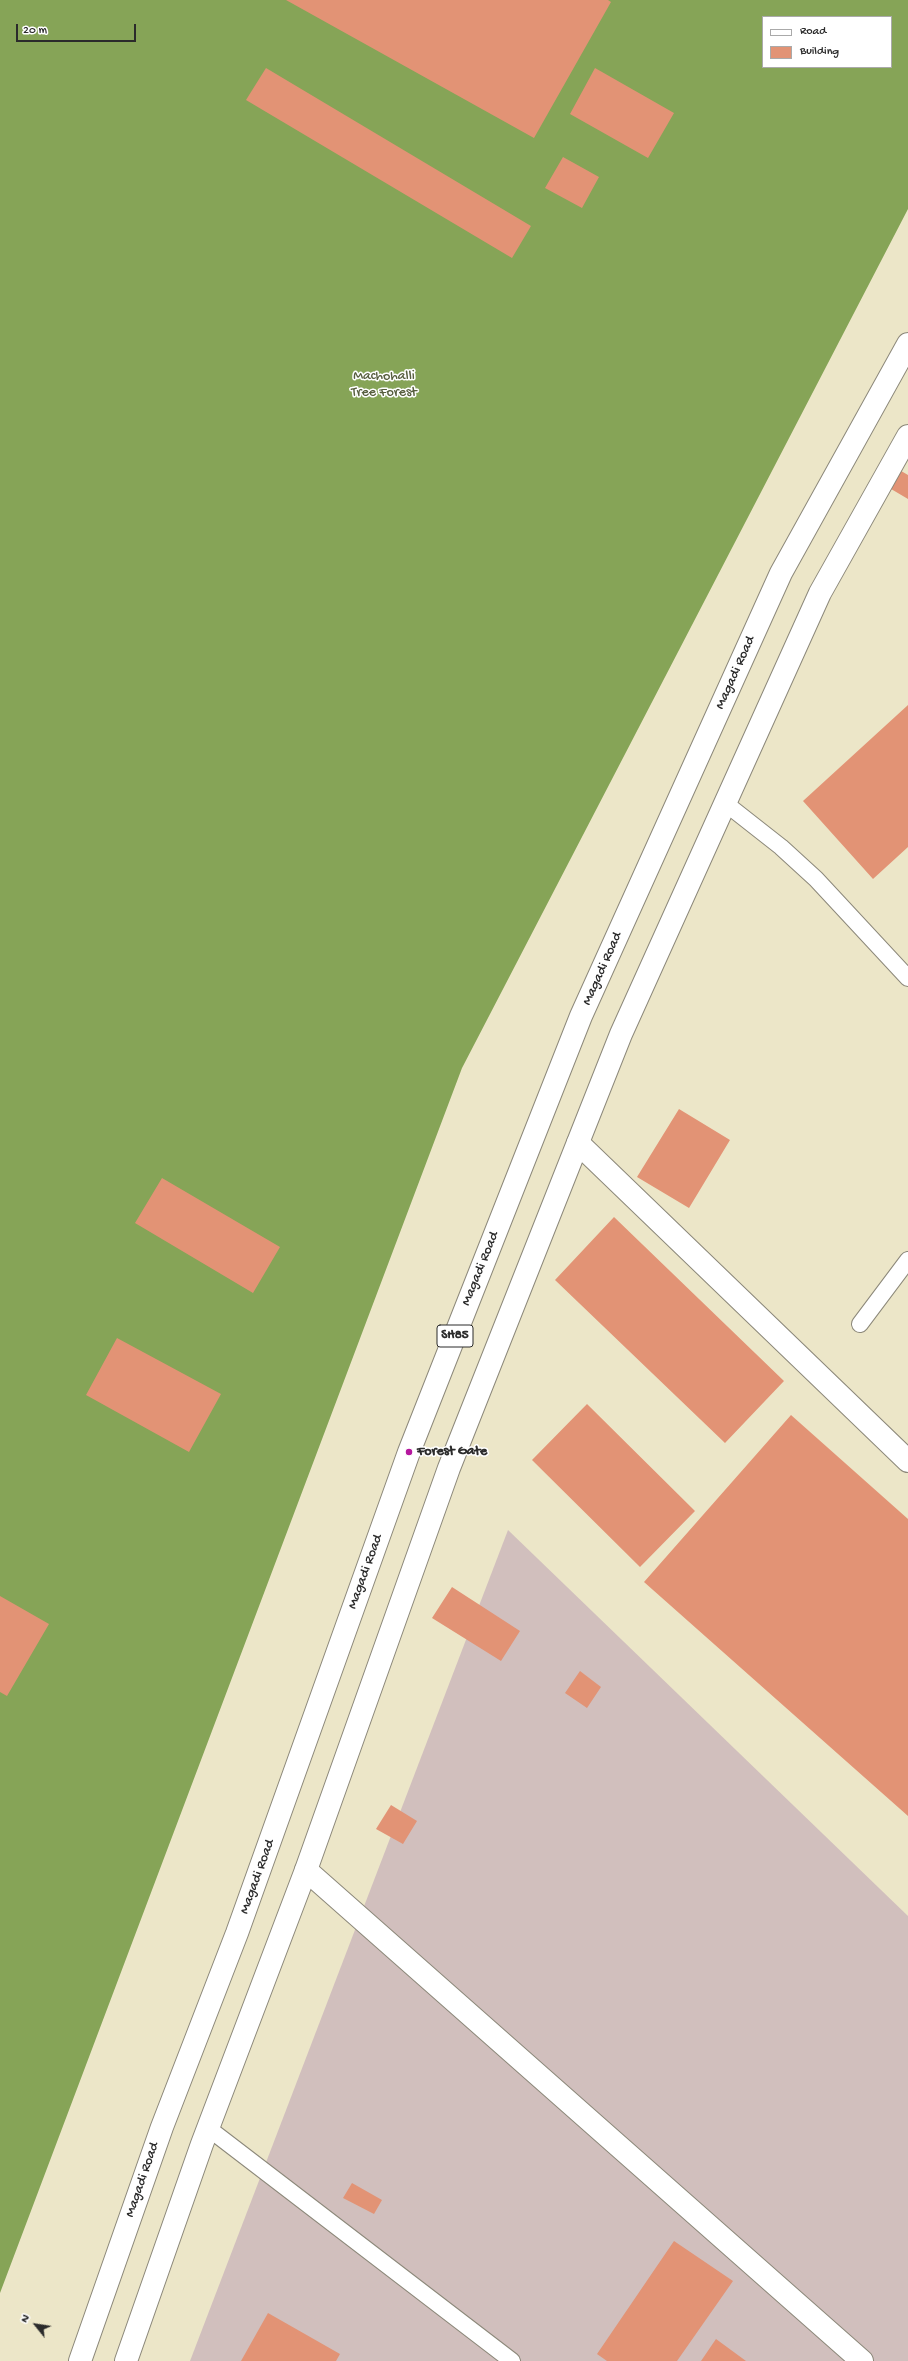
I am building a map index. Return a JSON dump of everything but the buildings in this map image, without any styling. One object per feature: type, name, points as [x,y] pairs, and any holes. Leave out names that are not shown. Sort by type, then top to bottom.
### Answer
[{"type":"main road","name":"Magadi Road","points":[[80,2361],[162,2127],[237,1933],[409,1452],[581,1016],[781,573],[908,344]]},
{"type":"main road","points":[[126,2361],[208,2128],[306,1870],[449,1468],[621,1034],[820,593],[908,437]]},
{"type":"main road","points":[[578,1143],[908,1461]]},
{"type":"main road","points":[[306,1870],[862,2361]]},
{"type":"lane","points":[[725,803],[781,847],[816,879],[908,978]]},
{"type":"lane","points":[[860,1324],[908,1260]]},
{"type":"lane","points":[[208,2128],[512,2361]]},
{"type":"shaded area","points":[[508,1530],[908,1916],[908,2361],[190,2361]]},
{"type":"green space","name":"Machohalli Tree Forest","points":[[0,0],[908,0],[908,209],[462,1068],[0,2293]]},
{"type":"place","name":"Forest Gate","points":[[409,1452]]}]
